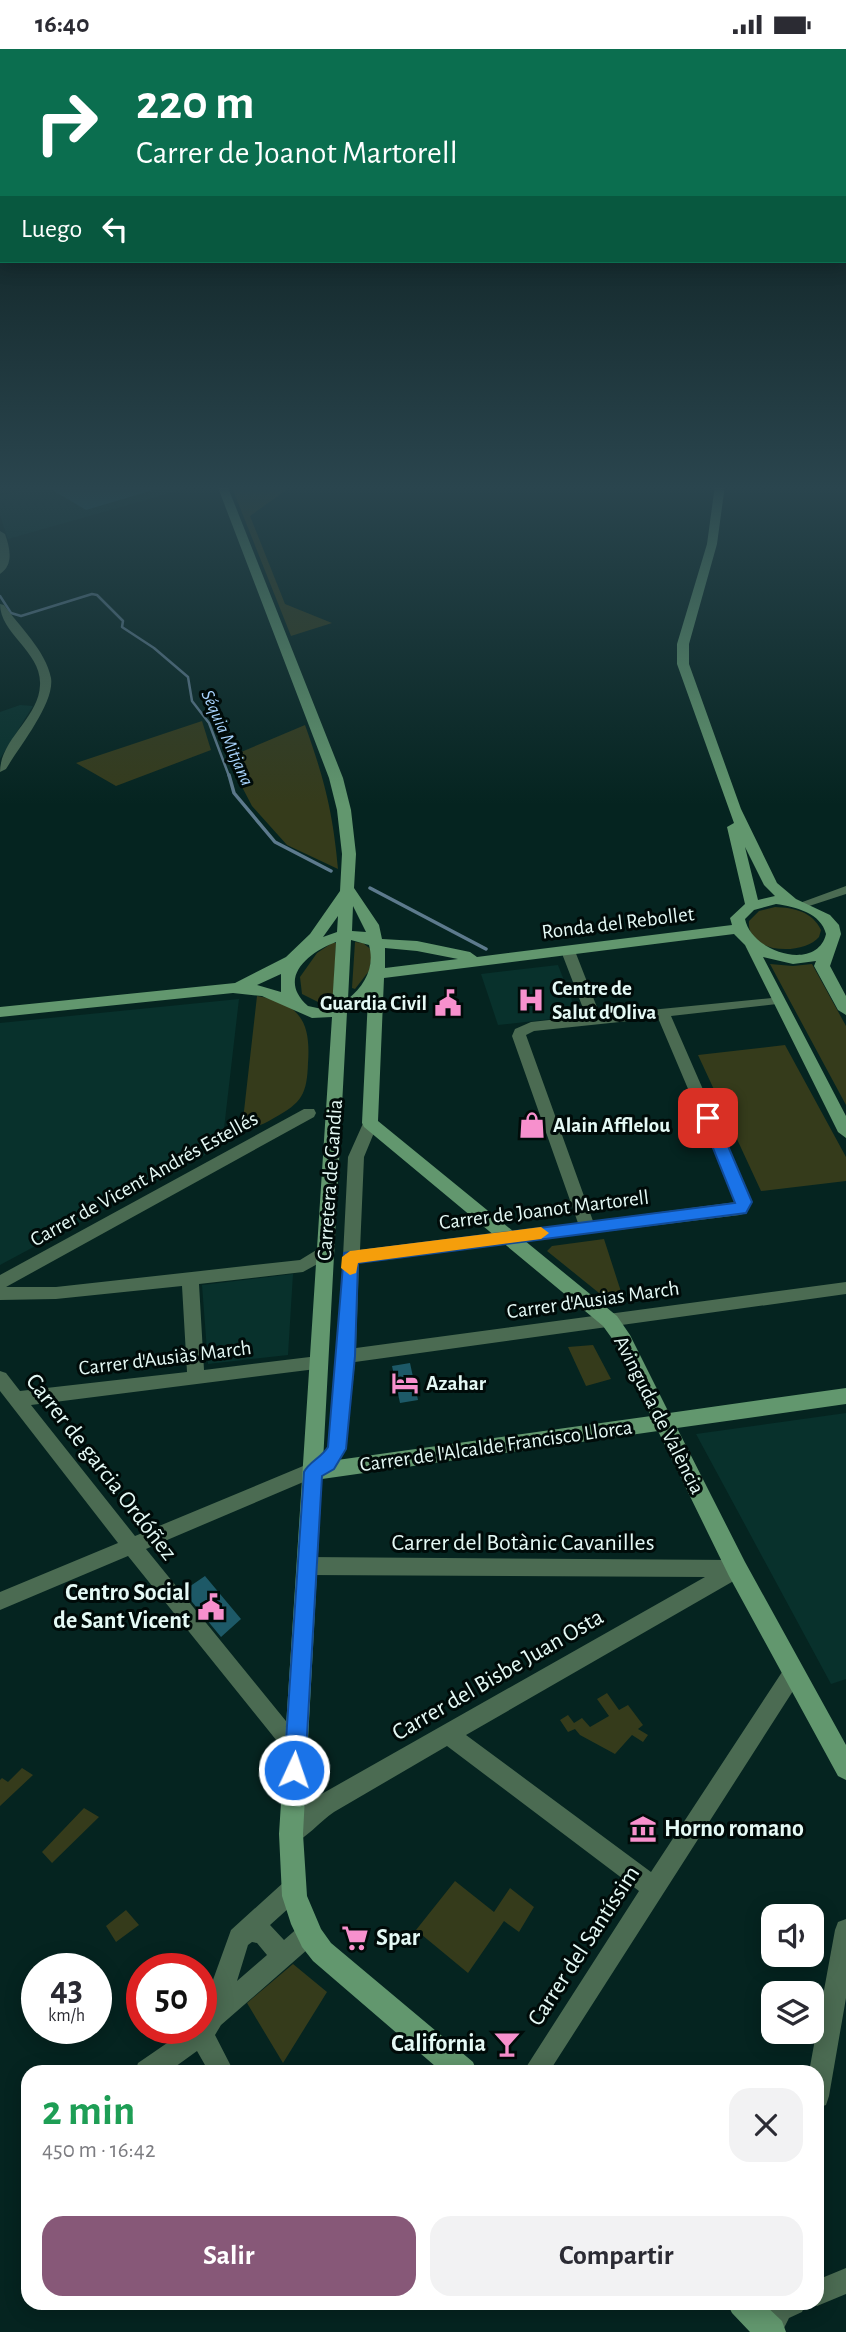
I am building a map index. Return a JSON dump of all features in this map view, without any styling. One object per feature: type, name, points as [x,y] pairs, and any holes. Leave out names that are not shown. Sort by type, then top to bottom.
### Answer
[{"type":"main road","name":"Carretera de Gandia","points":[[263,592],[336,778],[349,839],[342,1010],[318,1363],[326,1468],[307,1566],[290,1834],[292,1890],[297,1911],[309,1934],[337,1966],[455,2065]]},
{"type":"main road","points":[[697,592],[685,631],[682,659],[734,809],[771,885],[796,902]]},
{"type":"main road","points":[[734,809],[734,825],[752,905]]},
{"type":"main road","points":[[349,888],[362,914],[372,925],[417,946]]},
{"type":"main road","points":[[300,1008],[290,994],[288,978],[349,888]]},
{"type":"main road","points":[[846,1010],[822,966],[834,941],[833,924],[816,909],[796,902],[776,900],[752,905],[742,911],[737,919],[737,929],[751,947],[846,1132]]},
{"type":"main road","points":[[369,1123],[379,962],[372,925]]},
{"type":"main road","name":"Ronda del Rebollet","points":[[377,974],[737,929]]},
{"type":"main road","points":[[233,988],[269,974],[323,940],[346,935]]},
{"type":"main road","name":"Ronda del Rebollet","points":[[346,935],[363,936],[376,943],[417,946],[472,957],[504,958]]},
{"type":"main road","points":[[751,947],[777,957],[792,959],[819,954],[828,949]]},
{"type":"main road","points":[[0,1011],[233,988],[254,989],[277,995],[300,1008],[322,1013],[342,1010],[360,999],[377,974]]},
{"type":"main road","name":"Avinguda de València","points":[[369,1123],[610,1321],[623,1340],[737,1569],[846,1769]]},
{"type":"main road","name":"Carrer de l'Alcalde Francisco Llorca","points":[[326,1468],[846,1396]]},
{"type":"street","points":[[0,607],[45,675],[46,686],[44,698],[0,769]]},
{"type":"street","points":[[796,902],[846,890]]},
{"type":"street","points":[[568,951],[595,1021]]},
{"type":"street","points":[[587,1227],[519,1036],[522,1030],[777,1000]]},
{"type":"street","name":"Carrer de Joanot Martorell","points":[[350,1257],[743,1206],[744,1202],[663,1014]]},
{"type":"street","name":"Carrer de Vicent Andrés Estellés","points":[[0,1283],[309,1113]]},
{"type":"street","name":"Carretera de Gandia","points":[[326,1468],[337,1449],[346,1356],[356,1157],[369,1123]]},
{"type":"street","points":[[0,1294],[56,1293],[303,1266],[324,1253]]},
{"type":"street","points":[[190,1277],[196,1377]]},
{"type":"street","name":"Carrer d'Ausias March","points":[[346,1356],[846,1288]]},
{"type":"street","name":"Carrer d'Ausiàs March","points":[[17,1399],[318,1363]]},
{"type":"street","name":"Carrer de garcia Ordóñez","points":[[0,1378],[296,1749]]},
{"type":"street","points":[[0,1601],[326,1468]]},
{"type":"street","name":"Carrer del Botànic Cavanilles","points":[[307,1566],[737,1569]]},
{"type":"street","points":[[668,1569],[682,1583],[681,1602]]},
{"type":"street","name":"Carrer del Bisbe Juan Osta","points":[[290,1834],[326,1804],[737,1569]]},
{"type":"street","name":"Carrer del Santíssim","points":[[539,2065],[793,1673]]},
{"type":"street","points":[[447,1734],[653,1887]]},
{"type":"street","points":[[217,1997],[235,1946],[248,1929],[292,1890]]},
{"type":"street","points":[[248,1929],[264,1934],[283,1956]]},
{"type":"street","points":[[822,2065],[846,1930]]},
{"type":"street","points":[[217,2017],[309,1934]]},
{"type":"street","points":[[156,2065],[184,2044]]},
{"type":"street","points":[[213,2044],[220,2065]]},
{"type":"street","points":[[824,2290],[846,2281]]},
{"type":"shaded area","points":[[273,592],[280,592],[285,604],[332,623],[291,636]]},
{"type":"shaded area","points":[[20,705],[33,706],[0,759],[0,712]]},
{"type":"shaded area","points":[[202,721],[211,750],[116,786],[76,763]]},
{"type":"shaded area","points":[[305,725],[327,795],[338,869],[287,845],[252,806],[227,758]]},
{"type":"shaded area","points":[[775,907],[808,915],[821,930],[819,937],[801,947],[789,949],[766,946],[756,940],[750,932],[749,921],[759,911]]},
{"type":"shaded area","points":[[355,942],[363,943],[373,951],[369,971],[355,989],[352,988]]},
{"type":"shaded area","points":[[336,943],[333,1001],[318,1002],[302,994],[300,977],[317,953]]},
{"type":"shaded area","points":[[770,964],[812,964],[846,1026],[846,1105]]},
{"type":"shaded area","name":"Centre de Salut d'Oliva","points":[[558,965],[578,1016],[498,1025],[481,974]]},
{"type":"shaded area","points":[[257,996],[284,1004],[300,1017],[307,1036],[308,1063],[306,1083],[297,1102],[267,1122],[252,1126],[244,1124],[243,1120]]},
{"type":"shaded area","points":[[239,999],[222,1146],[0,1265],[0,1023]]},
{"type":"shaded area","points":[[785,1045],[846,1157],[846,1181],[761,1191],[698,1055]]},
{"type":"shaded area","points":[[604,1239],[625,1304],[604,1297],[547,1251],[552,1246]]},
{"type":"shaded area","points":[[293,1274],[288,1355],[208,1364],[202,1285]]},
{"type":"shaded area","points":[[593,1345],[611,1379],[586,1386],[568,1347]]},
{"type":"shaded area","points":[[846,1413],[846,1679],[831,1684],[696,1434]]},
{"type":"shaded area","points":[[607,1693],[619,1710],[628,1705],[643,1725],[638,1729],[648,1735],[643,1742],[632,1735],[615,1754],[580,1735],[575,1729],[568,1732],[560,1720],[568,1715],[574,1723],[582,1718],[590,1727],[609,1716],[597,1699]]},
{"type":"shaded area","points":[[22,1768],[33,1775],[0,1806],[0,1780],[2,1778],[8,1782]]},
{"type":"shaded area","points":[[84,1808],[99,1817],[52,1863],[42,1852]]},
{"type":"shaded area","points":[[455,1881],[494,1912],[510,1888],[534,1907],[519,1932],[504,1921],[468,1973],[416,1930]]},
{"type":"shaded area","points":[[126,1910],[139,1925],[116,1942],[106,1926]]},
{"type":"shaded area","points":[[293,1964],[327,1992],[283,2063],[247,2003]]},
{"type":"building","name":"Azahar","points":[[410,1363],[418,1400],[400,1403],[392,1366]]},
{"type":"building","name":"Centro Social de Sant Vicent","points":[[205,1576],[241,1619],[221,1637],[183,1591]]},
{"type":"waterway","name":"Séquia Mitjana","points":[[0,596],[11,613],[21,616],[92,594],[97,595],[123,621],[122,627],[154,648],[188,677],[192,701],[209,723],[229,776]]},
{"type":"waterway","name":"Séquia Mitjana","points":[[229,775],[234,793],[275,842],[331,871]]},
{"type":"waterway","name":"Séquia Mitjana","points":[[370,888],[486,949]]},
{"type":"slow traffic","points":[[350,1268],[350,1257],[541,1233]]},
{"type":"place","name":"Centre de Salut d'Oliva","points":[[531,1000]]},
{"type":"place","name":"Guardia Civil","points":[[448,1003]]},
{"type":"place","name":"Alain Afflelou","points":[[532,1125]]},
{"type":"place","name":"Azahar","points":[[405,1383]]},
{"type":"place","name":"Centro Social de Sant Vicent","points":[[211,1607]]},
{"type":"place","name":"Horno romano","points":[[643,1829]]},
{"type":"place","name":"Spar","points":[[355,1938]]},
{"type":"place","name":"California","points":[[507,2044]]},
{"type":"route","points":[[294,1770],[313,1472],[327,1464],[337,1449],[346,1356],[350,1257],[740,1209],[744,1202],[708,1118]]}]
